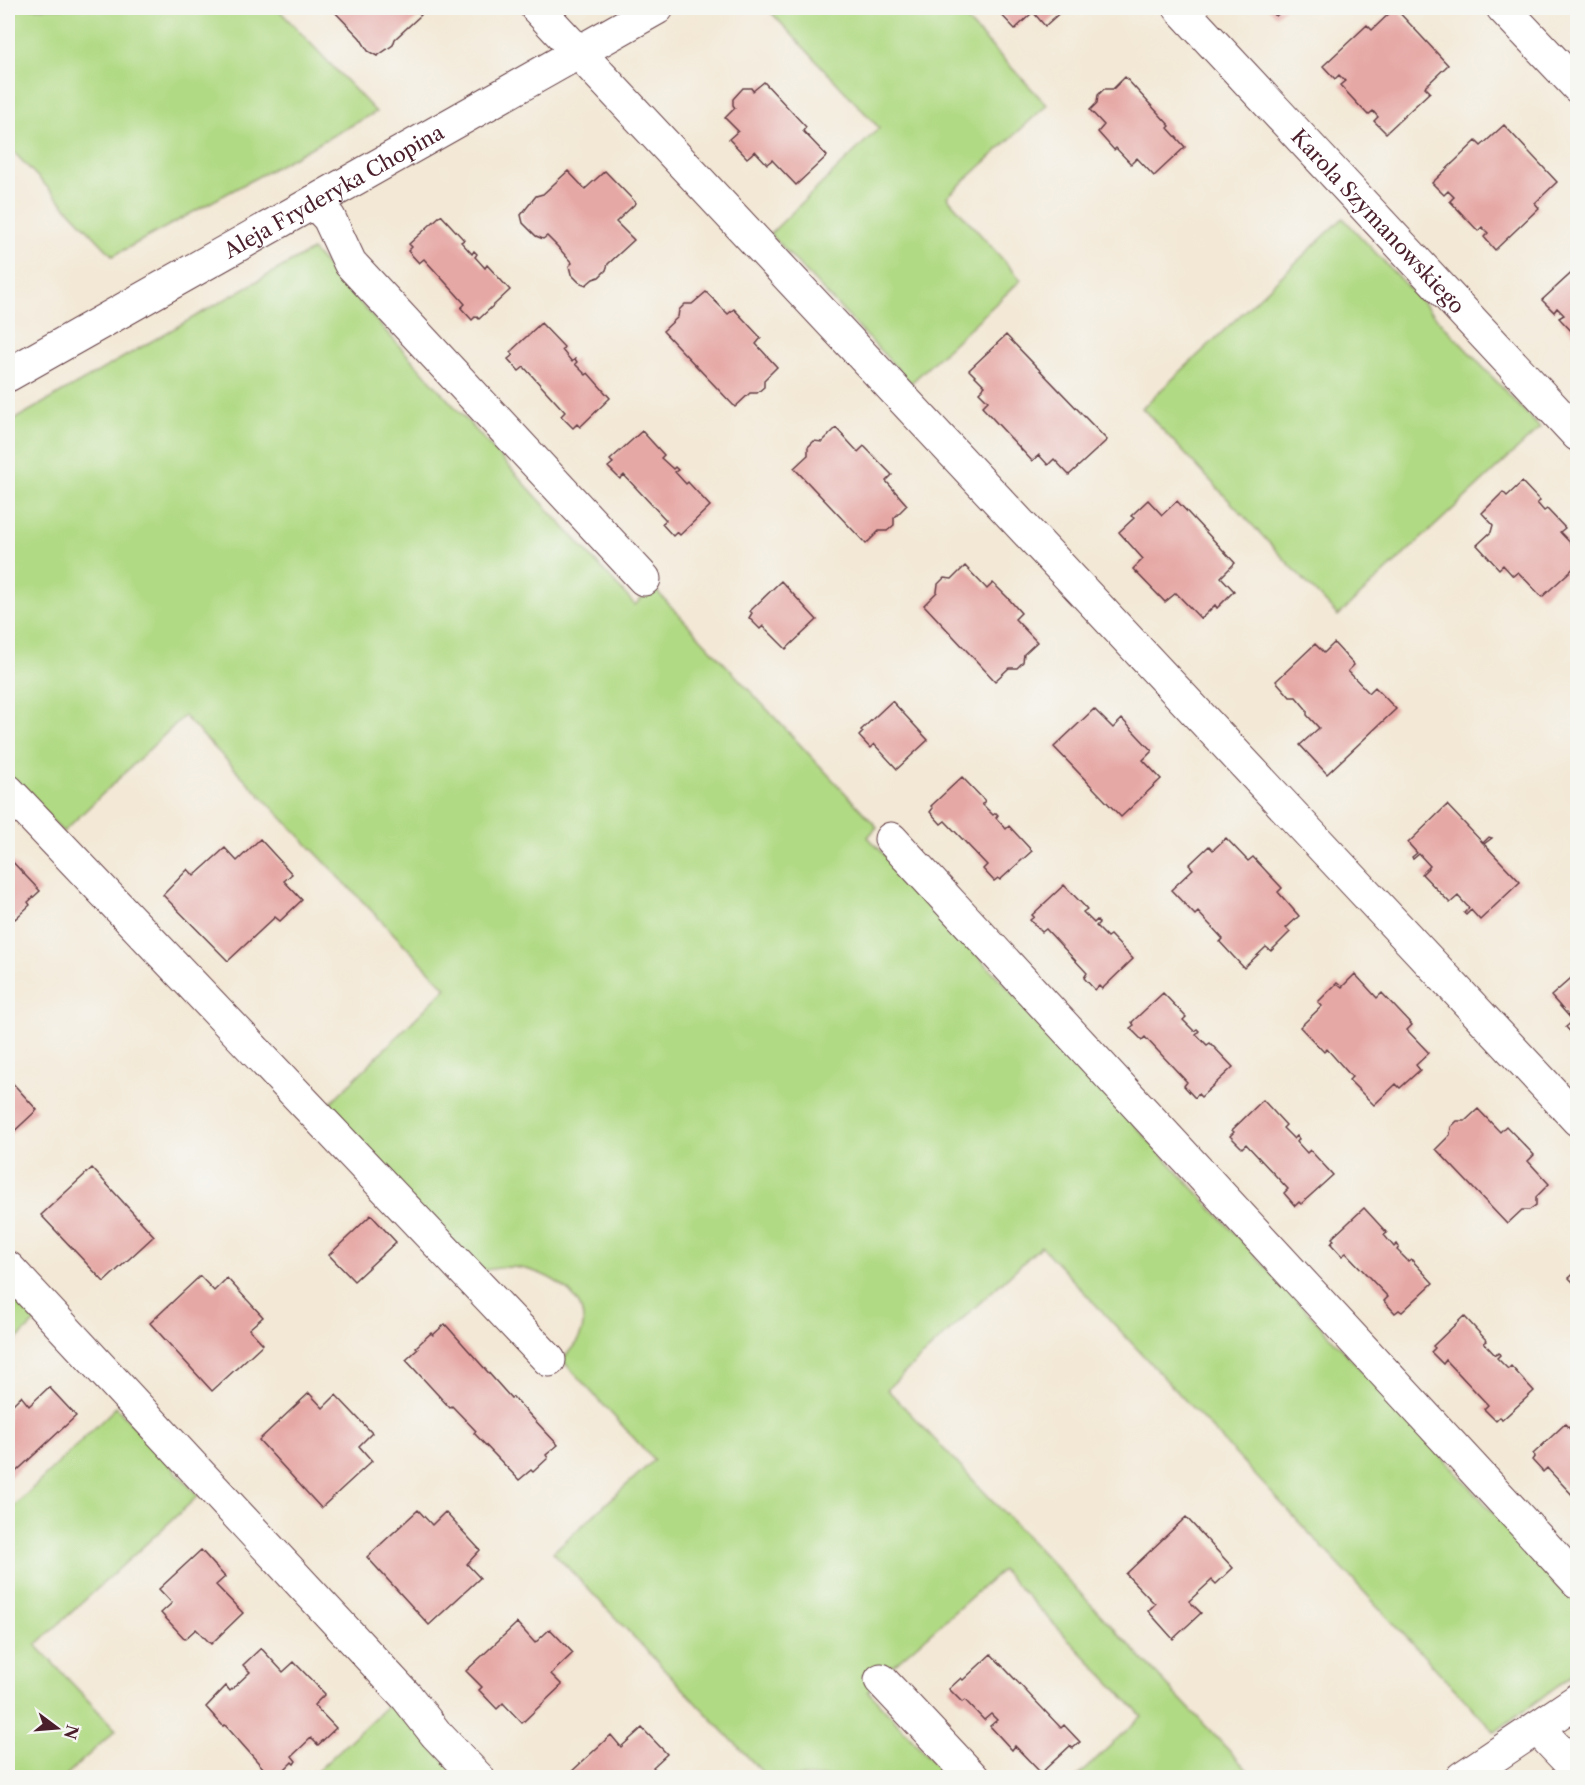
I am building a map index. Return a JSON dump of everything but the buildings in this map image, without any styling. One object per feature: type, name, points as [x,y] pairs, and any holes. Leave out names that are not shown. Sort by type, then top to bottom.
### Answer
[{"type":"street","points":[[537,8],[1578,1120]]},
{"type":"street","name":"Aleja Fryderyka Chopina","points":[[8,375],[657,8]]},
{"type":"street","name":"Karola Szymanowskiego","points":[[1180,8],[1578,435]]},
{"type":"street","points":[[1503,8],[1578,87]]},
{"type":"street","points":[[314,202],[329,218],[350,263],[644,579]]},
{"type":"street","points":[[8,791],[549,1360]]},
{"type":"street","points":[[891,839],[1578,1582]]},
{"type":"street","points":[[8,1268],[407,1697],[436,1734],[478,1778]]},
{"type":"street","points":[[881,1680],[973,1778]]},
{"type":"street","points":[[1462,1778],[1578,1700]]},
{"type":"street","points":[[1538,1728],[1578,1771]]},
{"type":"green space","points":[[8,8],[277,8],[376,112],[113,256],[8,146]]},
{"type":"green space","points":[[767,8],[955,8],[1047,105],[947,197],[1021,280],[911,383],[770,234],[879,128]]},
{"type":"green space","points":[[1343,218],[1540,428],[1338,616],[1142,408]]},
{"type":"green space","points":[[312,250],[635,605],[653,587],[877,827],[868,837],[1577,1603],[1577,1671],[1495,1732],[1041,1246],[887,1389],[1254,1777],[1077,1777],[1142,1716],[1002,1570],[887,1671],[868,1691],[947,1777],[767,1777],[553,1552],[654,1460],[562,1360],[581,1335],[582,1313],[577,1302],[559,1284],[523,1268],[497,1268],[474,1272],[323,1110],[446,988],[184,716],[63,832],[8,774],[8,423]]},
{"type":"green space","points":[[8,1291],[36,1321],[8,1348]]},
{"type":"green space","points":[[116,1407],[198,1496],[36,1645],[116,1730],[64,1777],[8,1778],[8,1512]]},
{"type":"green space","points":[[391,1702],[462,1778],[310,1778]]}]
